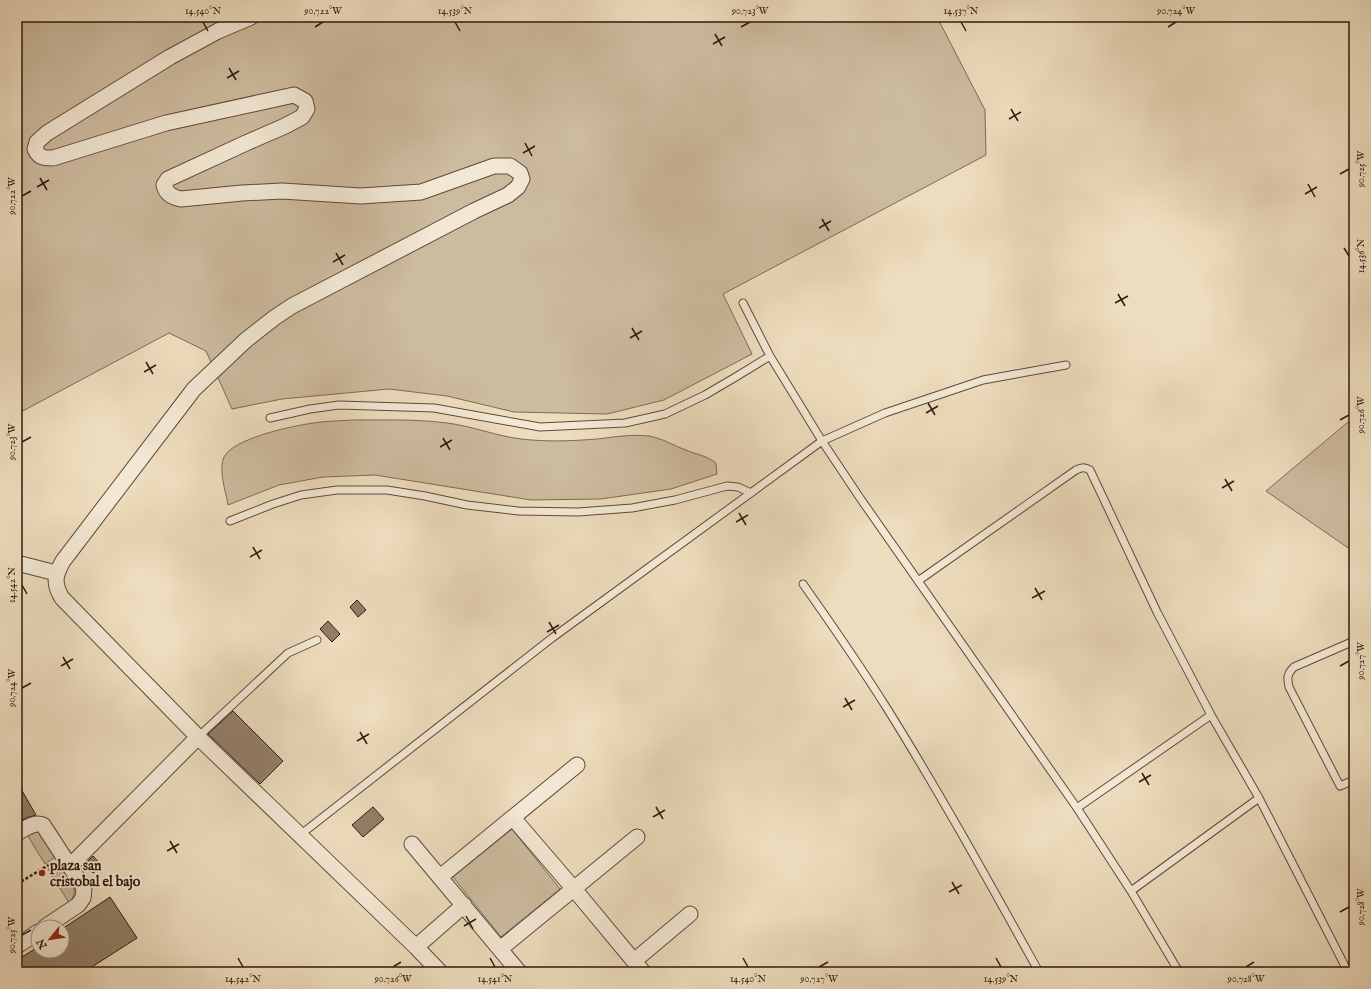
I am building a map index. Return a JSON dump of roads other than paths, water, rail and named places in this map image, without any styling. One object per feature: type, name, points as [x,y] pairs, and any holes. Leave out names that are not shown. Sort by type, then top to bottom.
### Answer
[{"type":"street","points":[[250,17],[218,31],[170,57],[47,133],[37,142],[35,149],[38,154],[44,158],[53,158],[166,123],[294,95],[305,101],[307,108],[302,117],[168,179],[164,185],[165,190],[172,197],[181,199],[282,191],[361,196],[414,193],[451,182],[494,166],[510,166],[520,173],[522,179],[518,187],[508,195],[474,211],[292,306],[246,340],[194,389],[63,561],[56,573],[57,590],[62,598],[198,737],[416,947],[440,972]]},
{"type":"street","points":[[17,563],[56,573]]},
{"type":"street","points":[[67,861],[198,737]]},
{"type":"street","points":[[440,877],[577,765]]},
{"type":"street","points":[[513,818],[638,967],[690,914]]},
{"type":"street","points":[[17,834],[34,824],[38,823],[42,825],[84,888],[83,898],[78,905],[57,919]]},
{"type":"street","points":[[500,949],[637,837]]},
{"type":"street","points":[[412,844],[519,972]]},
{"type":"street","points":[[416,947],[464,905]]},
{"type":"street","points":[[17,946],[30,937]]},
{"type":"lane","points":[[742,304],[770,356],[822,441],[1077,808],[1131,890],[1179,972]]},
{"type":"lane","points":[[270,418],[310,409],[339,405],[434,408],[540,427],[626,423],[665,414],[711,391],[770,356]]},
{"type":"lane","points":[[300,835],[552,638],[822,441],[885,413],[983,380],[1066,365]]},
{"type":"lane","points":[[918,581],[1076,470],[1081,467],[1085,467],[1090,470],[1157,612],[1211,715],[1259,798],[1348,972]]},
{"type":"lane","points":[[230,521],[301,495],[337,490],[387,490],[467,505],[518,511],[578,512],[632,508],[675,500],[727,486],[738,487],[751,493]]},
{"type":"lane","points":[[803,584],[888,710],[949,811],[1039,972]]},
{"type":"lane","points":[[198,737],[288,653],[317,640]]},
{"type":"lane","points":[[1354,641],[1294,667],[1289,672],[1287,679],[1289,687],[1340,786],[1354,780]]},
{"type":"lane","points":[[1077,808],[1211,715]]},
{"type":"lane","points":[[1131,890],[1259,798]]},
{"type":"place","name":"plaza san cristobal el bajo","points":[[42,873]]}]
